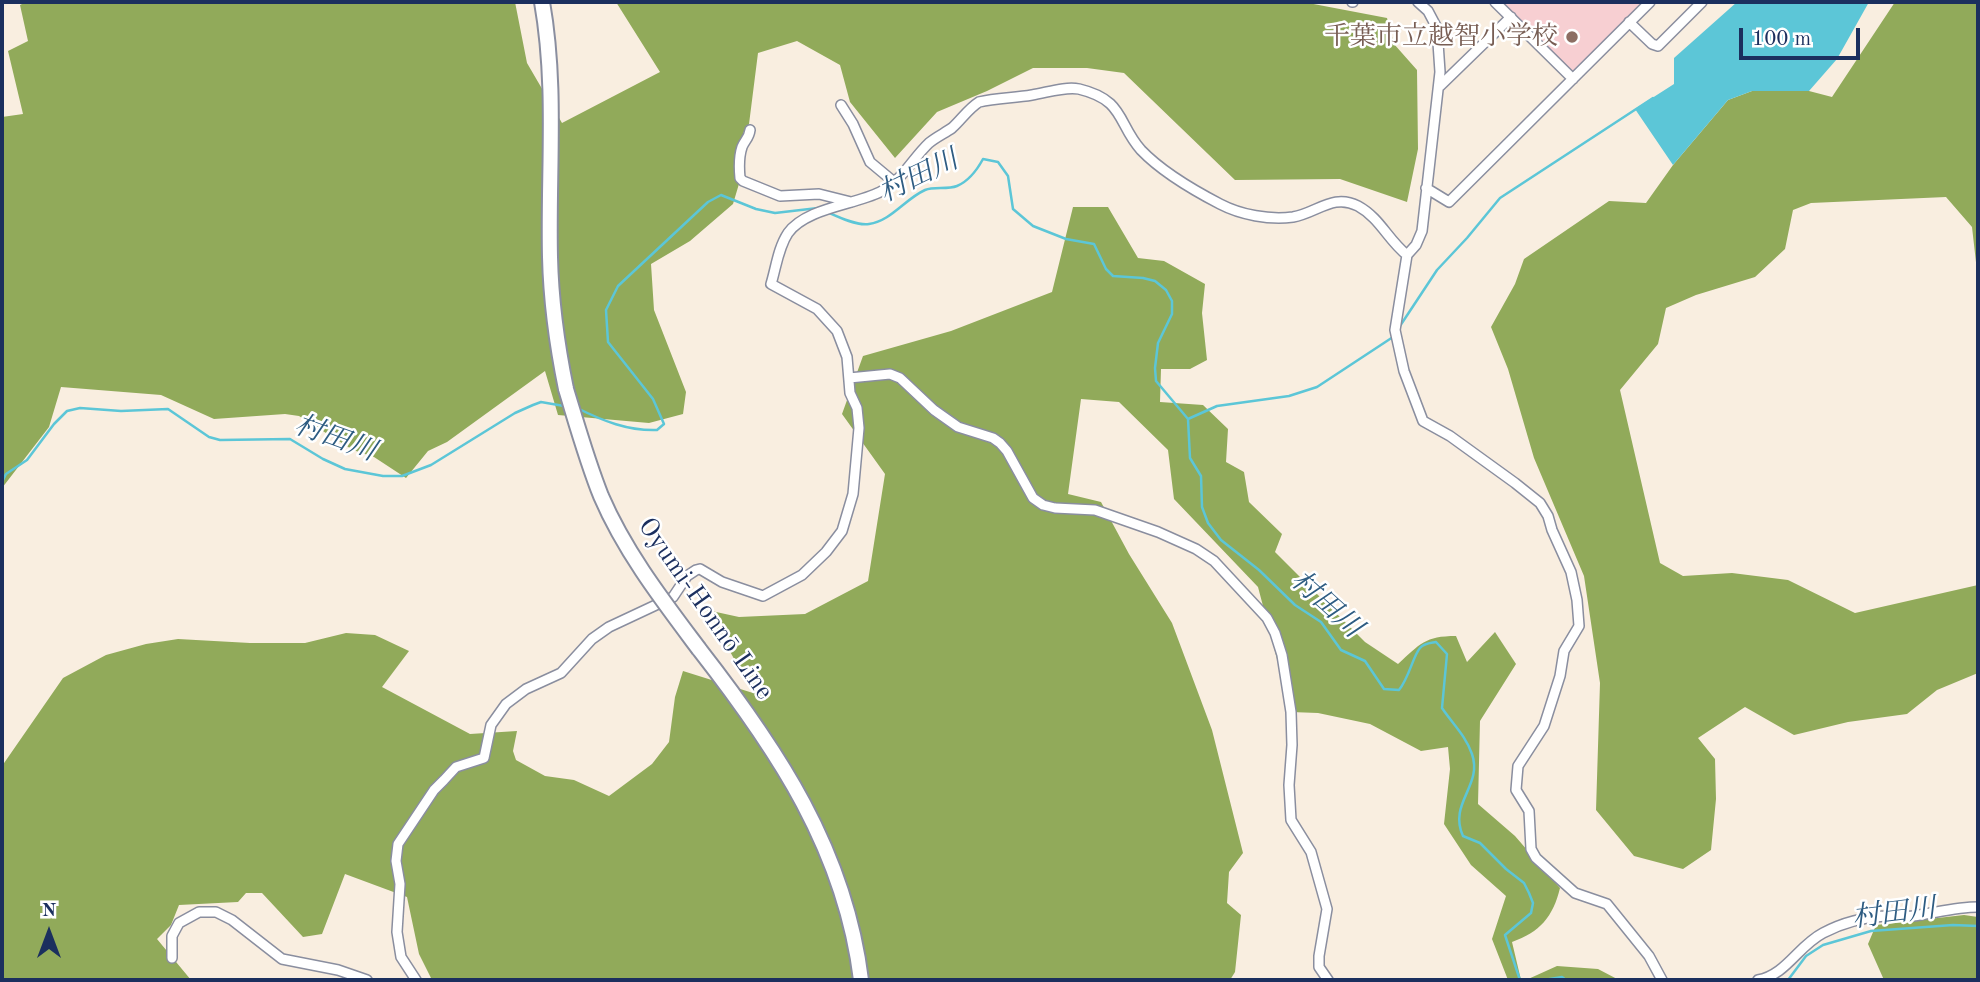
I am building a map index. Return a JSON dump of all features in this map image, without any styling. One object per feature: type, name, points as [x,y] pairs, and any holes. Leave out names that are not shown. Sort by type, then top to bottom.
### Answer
[{"type":"main road","name":"Oyumi-Honnō Line","points":[[542,2],[551,77],[550,217],[555,325],[566,389],[588,462],[616,527],[658,595],[761,731],[800,794],[833,871],[852,932],[861,980]]},
{"type":"street","points":[[1418,2],[1428,11],[1437,28],[1440,86],[1422,230],[1416,245],[1406,255],[1395,334],[1404,371],[1423,421],[1450,436],[1515,483],[1540,503],[1548,516],[1571,572],[1579,626],[1564,651],[1560,676],[1544,726],[1518,766],[1516,790],[1531,819],[1531,849],[1536,858],[1575,893],[1607,904],[1649,956],[1662,980]]},
{"type":"street","points":[[1495,2],[1573,79]]},
{"type":"street","points":[[1426,188],[1449,202],[1650,2]]},
{"type":"street","points":[[1629,22],[1652,44],[1658,46],[1702,2]]},
{"type":"street","points":[[1440,86],[1511,17]]},
{"type":"street","points":[[416,980],[401,957],[397,933],[400,884],[396,861],[398,844],[433,790],[456,767],[484,758],[491,724],[513,698],[561,673],[592,639],[608,627],[673,597],[687,576],[696,570],[700,569],[722,582],[763,596],[802,575],[826,552],[842,531],[853,494],[859,428],[857,408],[850,393],[847,357],[837,331],[817,309],[771,284],[788,233],[800,223],[822,212],[881,192],[913,164],[930,143],[953,127],[979,102],[1077,88],[1107,101],[1117,109],[1139,148],[1170,173],[1219,204],[1237,212],[1291,217],[1334,201],[1342,201],[1358,206],[1378,220],[1406,255]]},
{"type":"street","points":[[841,105],[870,162],[894,182]]},
{"type":"street","points":[[750,130],[739,165],[740,178],[743,181],[789,197],[819,194],[848,204]]},
{"type":"street","points":[[849,378],[890,374],[900,378],[934,410],[958,427],[993,438],[1000,443],[1033,498],[1043,505],[1095,510],[1186,545],[1214,561],[1267,618],[1282,655],[1292,712],[1289,805],[1292,820],[1311,852],[1326,909],[1319,967],[1328,980]]},
{"type":"street","points":[[1758,980],[1770,978],[1805,944],[1845,923],[1868,917],[1911,916],[1961,907],[1978,907]]},
{"type":"street","points":[[172,958],[172,936],[179,923],[198,912],[216,912],[232,920],[282,959],[338,970],[367,980]]},
{"type":"shaded area","name":"千葉市立越智小学校","points":[[1500,2],[1645,2],[1574,73],[1569,73]]},
{"type":"green space","points":[[26,2],[515,2],[527,63],[562,123],[660,72],[616,2],[1303,2],[1387,18],[1394,44],[1417,70],[1418,149],[1407,202],[1340,179],[1235,180],[1124,73],[1087,68],[1033,68],[937,112],[895,158],[850,102],[840,65],[797,41],[758,53],[749,124],[743,133],[744,167],[733,204],[690,241],[651,264],[654,310],[686,392],[683,414],[649,423],[558,415],[545,371],[447,442],[428,451],[406,478],[374,457],[353,450],[299,416],[285,414],[214,419],[161,395],[61,387],[49,427],[2,488],[2,117],[23,114],[8,51],[28,41],[20,5]]},
{"type":"green space","points":[[1895,2],[1978,2],[1978,280],[1972,227],[1946,197],[1811,203],[1793,210],[1785,249],[1755,277],[1696,295],[1666,308],[1658,344],[1620,390],[1660,563],[1683,576],[1732,573],[1788,580],[1855,613],[1978,585],[1978,673],[1937,690],[1907,714],[1848,722],[1794,735],[1745,707],[1698,738],[1715,759],[1716,799],[1711,850],[1683,869],[1634,856],[1596,810],[1600,683],[1584,576],[1534,458],[1508,369],[1491,327],[1515,284],[1524,259],[1609,201],[1646,203],[1673,165],[1728,100],[1752,91],[1809,91],[1832,97]]},
{"type":"green space","points":[[1073,207],[1108,207],[1138,258],[1164,261],[1205,284],[1202,313],[1207,360],[1190,369],[1161,369],[1160,402],[1203,405],[1228,429],[1226,462],[1244,472],[1249,502],[1282,534],[1275,552],[1365,642],[1398,664],[1424,642],[1456,636],[1467,662],[1495,632],[1516,664],[1480,721],[1478,804],[1515,836],[1560,888],[1544,922],[1512,942],[1521,980],[1508,980],[1492,939],[1506,896],[1471,865],[1444,824],[1450,769],[1448,747],[1421,751],[1370,724],[1318,713],[1291,712],[1258,587],[1174,499],[1168,450],[1119,402],[1081,399],[1068,494],[1101,502],[1129,554],[1172,623],[1212,730],[1243,853],[1229,872],[1227,903],[1241,915],[1235,972],[1230,980],[432,980],[419,954],[407,897],[345,874],[322,934],[303,937],[262,893],[246,893],[238,902],[179,905],[171,925],[157,939],[191,980],[2,980],[2,766],[63,678],[106,655],[178,639],[305,643],[346,633],[375,635],[409,651],[382,687],[470,734],[517,731],[513,751],[516,760],[545,776],[574,780],[609,796],[652,764],[669,742],[675,697],[683,671],[753,693],[707,610],[739,617],[805,614],[868,581],[885,474],[842,414],[863,356],[951,331],[1052,292]]},
{"type":"green space","points":[[1964,915],[1978,917],[1978,980],[1884,980],[1868,944],[1876,925]]},
{"type":"green space","points":[[1557,966],[1598,969],[1619,980],[1526,980]]},
{"type":"water","points":[[1737,2],[1869,2],[1837,59],[1809,91],[1752,91],[1728,100],[1673,165],[1635,109],[1674,84],[1674,58]]},
{"type":"waterway","points":[[1398,329],[1437,270],[1500,198],[1653,98]]},
{"type":"waterway","name":"村田川","points":[[827,212],[859,224],[877,222],[925,190],[961,184],[972,175],[983,159],[998,162],[1008,176],[1013,209],[1033,226],[1066,239],[1094,244],[1106,269],[1113,276],[1155,281],[1166,290],[1172,301],[1172,314],[1158,343],[1156,381],[1188,419],[1190,458],[1201,476],[1202,507],[1208,523],[1221,540],[1259,570],[1295,605],[1321,622],[1341,650],[1365,661],[1384,689],[1399,690],[1423,645],[1436,642],[1447,654],[1442,708],[1466,741],[1474,765],[1460,814],[1463,836],[1480,843],[1524,883],[1533,903],[1531,913],[1505,935],[1520,980]]},
{"type":"waterway","name":"村田川","points":[[577,408],[606,421],[636,429],[657,430],[664,424],[653,399],[608,342],[606,310],[618,286],[708,202],[721,195],[756,209],[775,213],[818,208]]},
{"type":"waterway","points":[[1188,419],[1217,406],[1289,396],[1317,387],[1393,337]]},
{"type":"waterway","name":"村田川","points":[[2,482],[6,474],[27,460],[67,411],[80,408],[121,411],[168,409],[209,437],[220,440],[290,439],[345,469],[383,476],[402,476],[431,465],[515,413],[533,405],[541,402],[564,406]]},
{"type":"waterway","name":"村田川","points":[[1788,980],[1806,956],[1823,945],[1871,931],[1953,925],[1978,926]]},
{"type":"waterway","name":"村田川","points":[[1544,980],[1562,977],[1566,980]]},
{"type":"place","name":"千葉市立越智小学校","points":[[1572,37]]}]
